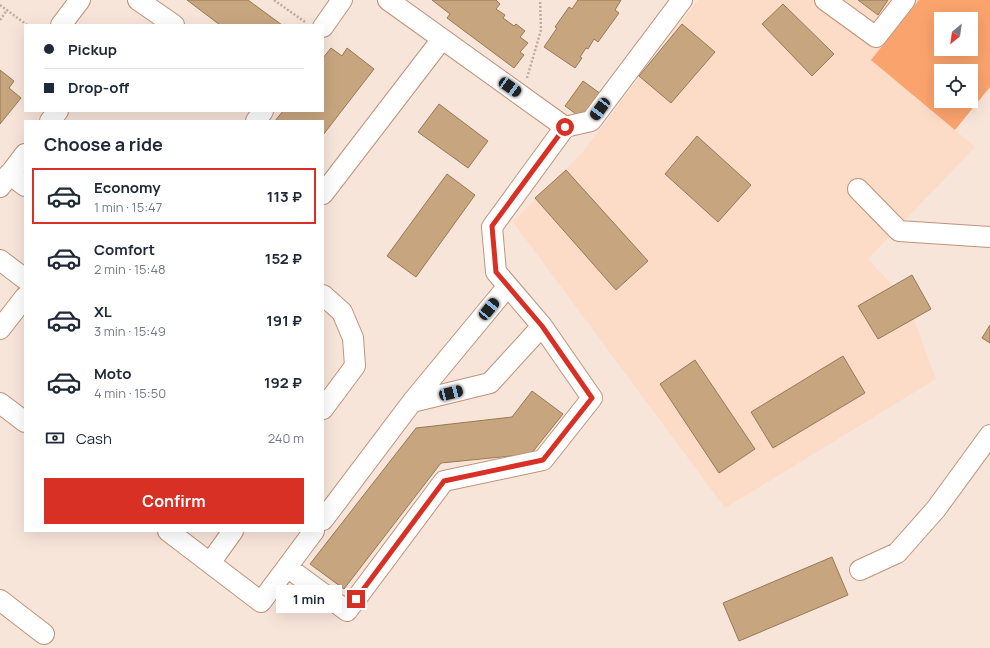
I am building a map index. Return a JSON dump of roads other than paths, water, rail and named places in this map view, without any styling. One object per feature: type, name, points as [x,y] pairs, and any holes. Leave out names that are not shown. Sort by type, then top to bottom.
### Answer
[{"type":"street","points":[[67,22],[80,0]]},
{"type":"street","points":[[138,0],[173,24]]},
{"type":"street","points":[[324,26],[342,0]]},
{"type":"street","points":[[388,0],[565,127]]},
{"type":"street","points":[[287,567],[347,611],[444,481],[543,460],[592,398],[542,326],[496,272],[492,226],[565,127],[591,121],[682,0]]},
{"type":"street","points":[[825,0],[876,38],[905,0]]},
{"type":"street","points":[[324,193],[442,39]]},
{"type":"street","points":[[51,120],[57,112]]},
{"type":"street","points":[[12,182],[24,156]]},
{"type":"street","points":[[858,190],[899,231],[990,237]]},
{"type":"street","points":[[0,260],[24,278]]},
{"type":"street","points":[[324,519],[412,402],[508,286]]},
{"type":"street","points":[[324,296],[342,312],[353,338],[355,366],[324,408]]},
{"type":"street","points":[[0,329],[24,298]]},
{"type":"street","points":[[412,402],[490,383],[542,326]]},
{"type":"street","points":[[0,403],[24,421]]},
{"type":"street","points":[[860,570],[897,553],[936,509],[990,435]]},
{"type":"street","points":[[169,532],[261,602],[313,532]]},
{"type":"street","points":[[210,563],[232,532]]},
{"type":"street","points":[[0,600],[44,634]]}]
